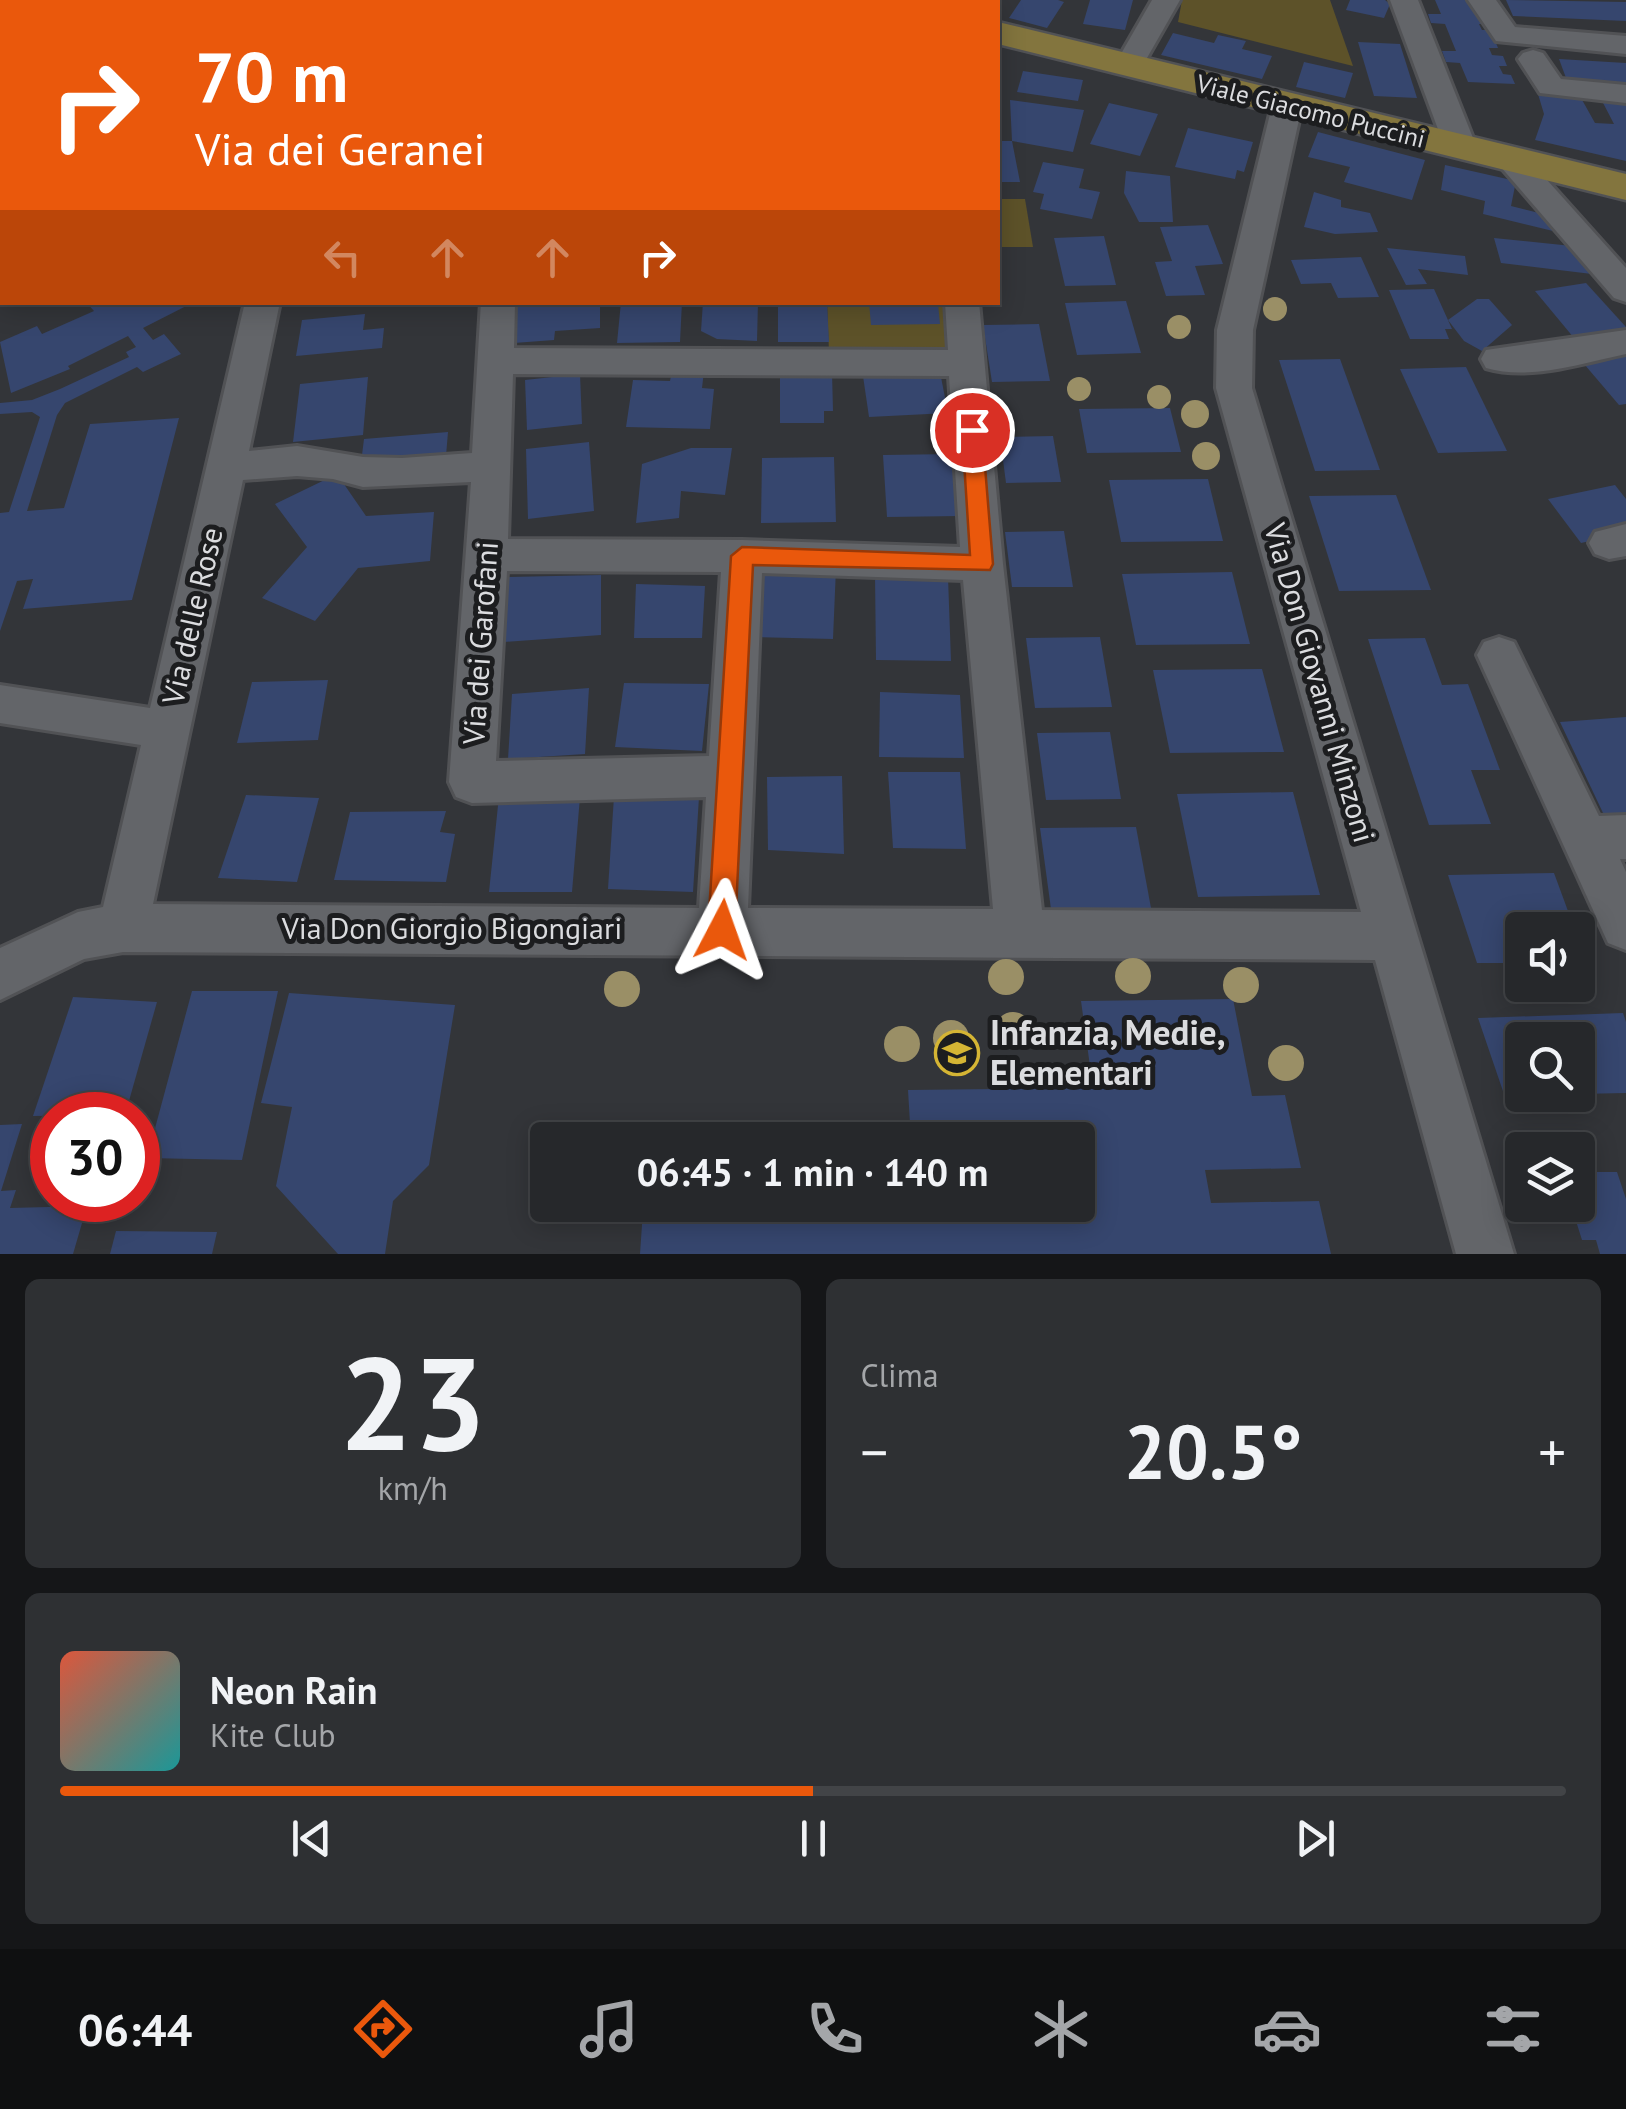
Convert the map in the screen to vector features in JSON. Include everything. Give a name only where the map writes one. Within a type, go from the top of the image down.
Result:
[{"type":"main road","name":"Viale Giacomo Puccini","points":[[1000,34],[1626,187]]},
{"type":"street","points":[[1129,66],[1166,0]]},
{"type":"street","points":[[1404,0],[1462,148]]},
{"type":"street","points":[[1482,0],[1506,35],[1626,45]]},
{"type":"street","points":[[1532,59],[1551,87],[1626,94]]},
{"type":"street","name":"Via Don Giovanni Minzoni","points":[[1287,106],[1235,330],[1234,388],[1485,1254]]},
{"type":"street","points":[[1511,160],[1626,290]]},
{"type":"street","name":"Via delle Rose","points":[[124,928],[262,305]]},
{"type":"street","name":"Via dei Garofani","points":[[498,305],[488,555],[472,782],[733,776]]},
{"type":"street","points":[[962,305],[982,564],[1020,932]]},
{"type":"street","points":[[1500,359],[1532,359],[1626,342]]},
{"type":"street","points":[[495,360],[968,363]]},
{"type":"street","points":[[227,467],[297,461],[334,464],[364,472],[402,473],[491,466]]},
{"type":"street","points":[[488,555],[742,556],[982,564]]},
{"type":"street","points":[[722,930],[742,556]]},
{"type":"street","points":[[1499,655],[1606,838],[1626,926]]},
{"type":"street","points":[[0,704],[168,730]]},
{"type":"street","name":"Via Don Giorgio Bigongiari","points":[[0,975],[78,936],[124,928],[1394,936]]},
{"type":"shaded area","points":[[1182,0],[1330,0],[1353,66],[1178,22]]},
{"type":"shaded area","points":[[1000,199],[1025,199],[1033,247],[1000,247]]},
{"type":"shaded area","points":[[827,305],[947,305],[951,347],[829,352]]},
{"type":"building","points":[[1021,0],[1064,2],[1047,28],[1009,18]]},
{"type":"building","points":[[1090,0],[1133,0],[1125,30],[1083,24]]},
{"type":"building","points":[[1350,0],[1385,0],[1390,4],[1384,18],[1346,10]]},
{"type":"building","points":[[1435,0],[1470,0],[1476,14],[1484,14],[1488,24],[1479,24],[1482,30],[1491,30],[1498,48],[1489,48],[1492,55],[1503,56],[1507,66],[1499,66],[1515,84],[1468,82],[1460,63],[1446,62],[1442,51],[1456,51],[1445,24],[1431,23],[1428,14],[1441,14]]},
{"type":"building","points":[[1506,0],[1626,2],[1626,21],[1513,16]]},
{"type":"building","points":[[1173,33],[1214,43],[1218,35],[1246,41],[1242,49],[1272,56],[1262,79],[1161,55]]},
{"type":"building","points":[[1358,42],[1400,44],[1417,98],[1374,96]]},
{"type":"building","points":[[1559,59],[1626,63],[1626,89],[1569,86]]},
{"type":"building","points":[[1304,62],[1353,73],[1345,98],[1296,87]]},
{"type":"building","points":[[1023,71],[1083,80],[1078,101],[1017,92]]},
{"type":"building","points":[[1538,94],[1581,98],[1595,123],[1614,124],[1601,99],[1626,100],[1626,161],[1535,140],[1544,114]]},
{"type":"building","points":[[1010,100],[1084,110],[1073,152],[1012,141]]},
{"type":"building","points":[[1109,103],[1158,114],[1140,156],[1090,144]]},
{"type":"building","points":[[1188,128],[1253,142],[1244,172],[1237,170],[1235,179],[1175,167]]},
{"type":"building","points":[[1318,132],[1425,160],[1412,200],[1344,182],[1350,167],[1308,157]]},
{"type":"building","points":[[1000,141],[1012,141],[1020,182],[1000,182]]},
{"type":"building","points":[[1043,162],[1084,169],[1079,188],[1100,192],[1092,219],[1040,209],[1044,194],[1033,192]]},
{"type":"building","points":[[1445,165],[1516,181],[1511,206],[1539,213],[1553,231],[1483,214],[1485,201],[1441,190]]},
{"type":"building","points":[[1126,171],[1170,176],[1173,222],[1139,222],[1124,193]]},
{"type":"building","points":[[1314,192],[1341,200],[1341,207],[1370,213],[1378,232],[1335,234],[1304,227]]},
{"type":"building","points":[[1208,225],[1223,264],[1195,266],[1205,295],[1166,296],[1155,262],[1172,261],[1160,227]]},
{"type":"building","points":[[1104,236],[1116,285],[1065,286],[1054,238]]},
{"type":"building","points":[[1494,238],[1572,246],[1600,275],[1501,263]]},
{"type":"building","points":[[1387,248],[1465,256],[1468,275],[1418,269],[1427,284],[1406,285]]},
{"type":"building","points":[[1361,257],[1379,297],[1338,298],[1331,283],[1301,284],[1291,260]]},
{"type":"building","points":[[1586,283],[1626,327],[1626,335],[1579,344],[1535,291]]},
{"type":"building","points":[[1434,289],[1452,329],[1445,329],[1449,339],[1410,339],[1389,290]]},
{"type":"building","points":[[1477,299],[1489,299],[1512,325],[1482,351],[1464,341],[1448,320]]},
{"type":"building","points":[[1126,301],[1141,353],[1077,355],[1065,303]]},
{"type":"building","points":[[89,305],[188,305],[143,328],[153,340],[164,334],[181,354],[143,372],[137,367],[65,403],[57,415],[27,511],[64,508],[90,424],[179,418],[132,600],[23,609],[33,579],[17,581],[0,631],[0,513],[9,512],[40,417],[32,412],[0,414],[0,403],[32,400],[60,389],[129,357],[126,352],[136,347],[128,336],[68,366],[70,369],[11,393],[0,342],[37,326],[42,334],[94,311]]},
{"type":"building","points":[[516,305],[600,305],[600,328],[555,331],[554,340],[514,343]]},
{"type":"building","points":[[621,305],[682,305],[680,342],[617,343]]},
{"type":"building","points":[[703,305],[758,305],[757,341],[717,339],[701,331]]},
{"type":"building","points":[[778,305],[827,305],[829,342],[778,342]]},
{"type":"building","points":[[869,305],[938,305],[940,324],[871,325]]},
{"type":"building","points":[[365,314],[363,330],[384,328],[382,348],[296,356],[302,320]]},
{"type":"building","points":[[1039,324],[1050,381],[992,382],[983,325]]},
{"type":"building","points":[[1626,349],[1626,404],[1619,405],[1579,358]]},
{"type":"building","points":[[1340,359],[1380,470],[1315,471],[1279,360]]},
{"type":"building","points":[[1466,367],[1507,451],[1438,453],[1400,369]]},
{"type":"building","points":[[672,371],[704,371],[702,388],[714,389],[710,429],[626,427],[633,380],[670,381]]},
{"type":"building","points":[[832,372],[833,411],[824,411],[824,423],[780,423],[780,373]]},
{"type":"building","points":[[940,372],[948,413],[869,417],[863,376]]},
{"type":"building","points":[[580,374],[582,424],[527,430],[525,380]]},
{"type":"building","points":[[368,377],[363,435],[293,442],[300,384]]},
{"type":"building","points":[[1170,408],[1181,452],[1087,453],[1079,409]]},
{"type":"building","points":[[448,432],[446,456],[361,463],[364,439]]},
{"type":"building","points":[[1053,436],[1061,482],[1006,483],[1000,437]]},
{"type":"building","points":[[589,442],[594,511],[528,519],[526,449]]},
{"type":"building","points":[[691,448],[732,448],[725,495],[681,491],[679,518],[636,523],[642,464]]},
{"type":"building","points":[[954,454],[961,516],[887,517],[883,455]]},
{"type":"building","points":[[834,457],[836,522],[761,523],[762,458]]},
{"type":"building","points":[[337,474],[366,516],[434,512],[430,561],[358,568],[315,621],[262,598],[307,547],[275,504]]},
{"type":"building","points":[[1208,479],[1223,541],[1121,542],[1109,480]]},
{"type":"building","points":[[1615,485],[1626,499],[1626,533],[1581,543],[1548,499]]},
{"type":"building","points":[[1396,495],[1431,590],[1339,591],[1309,496]]},
{"type":"building","points":[[1064,531],[1073,587],[1012,587],[1005,532]]},
{"type":"building","points":[[756,565],[836,568],[833,639],[755,637]]},
{"type":"building","points":[[1232,572],[1250,644],[1136,645],[1122,574]]},
{"type":"building","points":[[601,575],[601,635],[504,642],[509,577]]},
{"type":"building","points":[[875,575],[948,577],[951,661],[876,660]]},
{"type":"building","points":[[636,584],[705,586],[702,638],[634,638]]},
{"type":"building","points":[[1100,637],[1112,707],[1035,708],[1026,638]]},
{"type":"building","points":[[1425,638],[1442,685],[1468,684],[1500,770],[1471,770],[1491,824],[1429,825],[1368,639]]},
{"type":"building","points":[[1262,669],[1284,752],[1170,753],[1153,670]]},
{"type":"building","points":[[328,680],[318,740],[237,743],[252,682]]},
{"type":"building","points":[[624,683],[709,684],[702,751],[615,747]]},
{"type":"building","points":[[589,688],[585,754],[508,759],[512,694]]},
{"type":"building","points":[[880,692],[960,695],[964,758],[879,757]]},
{"type":"building","points":[[1626,717],[1626,813],[1604,815],[1560,722]]},
{"type":"building","points":[[1110,732],[1121,799],[1046,800],[1037,733]]},
{"type":"building","points":[[888,772],[960,772],[966,849],[893,848]]},
{"type":"building","points":[[842,776],[844,854],[768,850],[767,777]]},
{"type":"building","points":[[1293,792],[1320,895],[1198,897],[1177,794]]},
{"type":"building","points":[[246,795],[319,798],[297,882],[218,878]]},
{"type":"building","points":[[499,796],[580,797],[572,892],[489,892]]},
{"type":"building","points":[[614,796],[699,797],[693,892],[608,889]]},
{"type":"building","points":[[446,811],[440,832],[455,834],[446,882],[334,880],[350,812]]},
{"type":"building","points":[[1136,827],[1151,908],[1051,909],[1040,828]]},
{"type":"building","points":[[1554,873],[1568,912],[1505,912],[1505,963],[1477,963],[1448,875]]},
{"type":"building","points":[[192,991],[278,991],[242,1160],[160,1158],[160,1110]]},
{"type":"building","points":[[289,993],[455,1005],[429,1165],[393,1201],[385,1254],[338,1254],[276,1186],[292,1107],[261,1103]]},
{"type":"building","points":[[73,997],[157,1002],[132,1092],[41,1092]]},
{"type":"building","points":[[1233,999],[1252,1096],[1285,1095],[1301,1168],[1205,1170],[1211,1203],[1319,1201],[1331,1254],[640,1254],[642,1222],[1095,1222],[1095,1122],[910,1122],[908,1090],[1093,1088],[1081,1001]]},
{"type":"building","points":[[1623,1013],[1626,1093],[1595,1094],[1595,1022],[1505,1022],[1505,1097],[1478,1018]]},
{"type":"building","points":[[22,1124],[1,1191],[16,1190],[10,1208],[30,1207],[30,1222],[82,1222],[73,1254],[0,1254],[0,1125]]},
{"type":"building","points":[[1595,1172],[1617,1172],[1626,1199],[1626,1254],[1600,1254],[1596,1240],[1582,1240],[1576,1222],[1595,1222]]},
{"type":"building","points":[[116,1231],[217,1232],[212,1254],[110,1254]]},
{"type":"place","name":"Infanzia, Medie, Elementari","points":[[957,1053]]},
{"type":"route","points":[[722,930],[742,556],[982,564],[972,430]]}]
